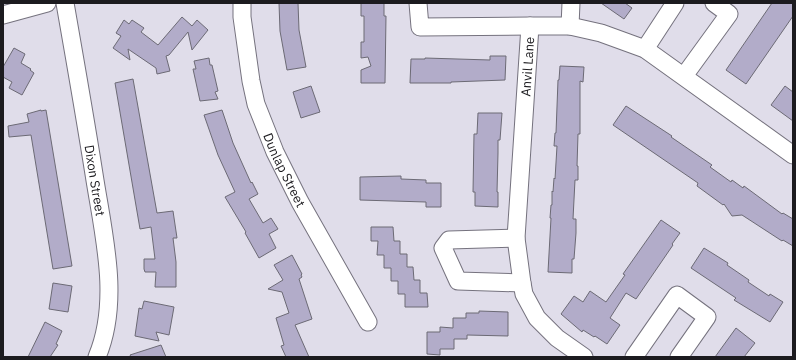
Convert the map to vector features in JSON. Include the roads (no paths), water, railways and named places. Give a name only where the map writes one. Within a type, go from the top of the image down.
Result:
[{"type":"street","points":[[3,15],[47,3]]},
{"type":"street","name":"Dixon Street","points":[[65,3],[108,261],[108,315],[106,332],[97,357]]},
{"type":"street","name":"Dunlap Street","points":[[242,3],[242,17],[251,82],[256,104],[281,165],[300,202],[368,322]]},
{"type":"street","points":[[418,3],[420,28],[530,26]]},
{"type":"street","points":[[570,26],[571,3]]},
{"type":"street","points":[[645,49],[675,3]]},
{"type":"street","points":[[684,76],[729,14],[714,3]]},
{"type":"street","name":"Anvil Lane","points":[[584,357],[557,338],[537,318],[524,294],[522,283],[516,238],[530,26],[570,26],[601,33],[645,49],[793,155]]},
{"type":"street","points":[[516,238],[449,240],[442,248],[458,281],[522,283]]},
{"type":"street","points":[[634,357],[677,295],[707,316],[679,357]]}]
